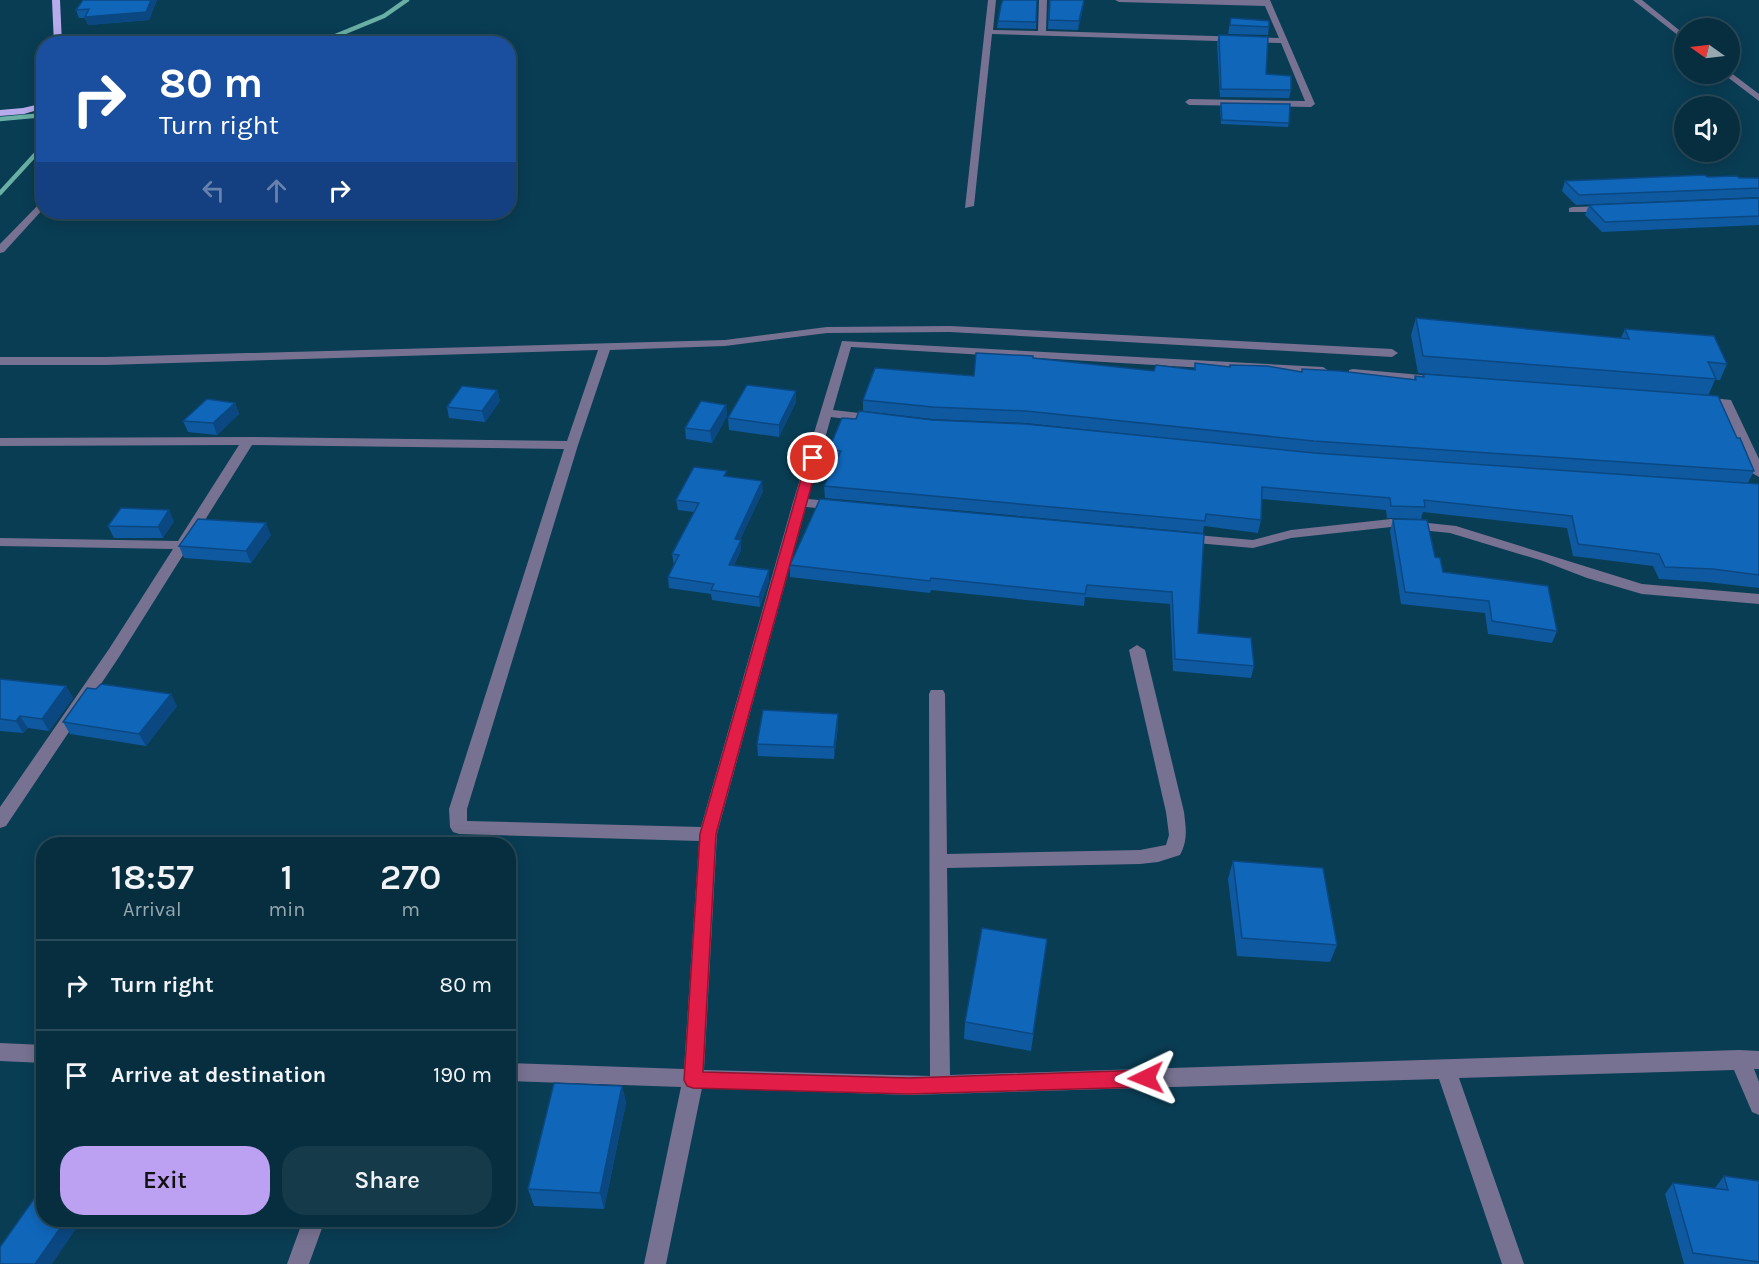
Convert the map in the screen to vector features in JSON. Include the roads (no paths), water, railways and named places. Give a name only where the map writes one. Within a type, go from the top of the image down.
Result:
[{"type":"main road","points":[[56,0],[58,36]]},
{"type":"main road","points":[[0,113],[36,107]]},
{"type":"street","points":[[969,206],[992,0]]},
{"type":"street","points":[[1042,33],[1043,0]]},
{"type":"street","points":[[1119,0],[1268,2],[1311,104],[1190,102]]},
{"type":"street","points":[[1637,0],[1674,30]]},
{"type":"street","points":[[988,32],[1284,41]]},
{"type":"street","points":[[1740,83],[1759,98]]},
{"type":"street","points":[[1573,210],[1620,208]]},
{"type":"street","points":[[0,250],[36,211]]},
{"type":"street","points":[[0,361],[117,361],[725,343],[827,330],[950,329],[1392,353]]},
{"type":"street","points":[[655,1264],[693,1080],[708,834],[846,343],[1253,366],[1443,381]]},
{"type":"street","points":[[606,345],[572,445],[458,809],[459,827],[708,834]]},
{"type":"street","points":[[1692,400],[1727,403],[1759,473]]},
{"type":"street","points":[[826,413],[885,420]]},
{"type":"street","points":[[0,442],[248,441],[572,445]]},
{"type":"street","points":[[0,821],[114,653],[248,441]]},
{"type":"street","points":[[800,502],[848,506]]},
{"type":"street","points":[[1169,536],[1253,544],[1291,534],[1381,524],[1451,529],[1642,589],[1759,599]]},
{"type":"street","points":[[0,542],[182,545]]},
{"type":"street","points":[[938,861],[1140,857],[1174,850],[1178,835],[1175,812],[1137,650]]},
{"type":"street","points":[[937,694],[940,1085]]},
{"type":"street","points":[[0,1052],[36,1054]]},
{"type":"street","points":[[516,1072],[693,1080],[940,1085],[1749,1060],[1759,1105]]},
{"type":"street","points":[[1445,1068],[1513,1264]]},
{"type":"street","points":[[298,1264],[311,1227]]},
{"type":"waterway","points":[[335,36],[384,16],[407,0]]},
{"type":"waterway","points":[[0,119],[36,116]]},
{"type":"waterway","points":[[0,193],[36,154]]}]
